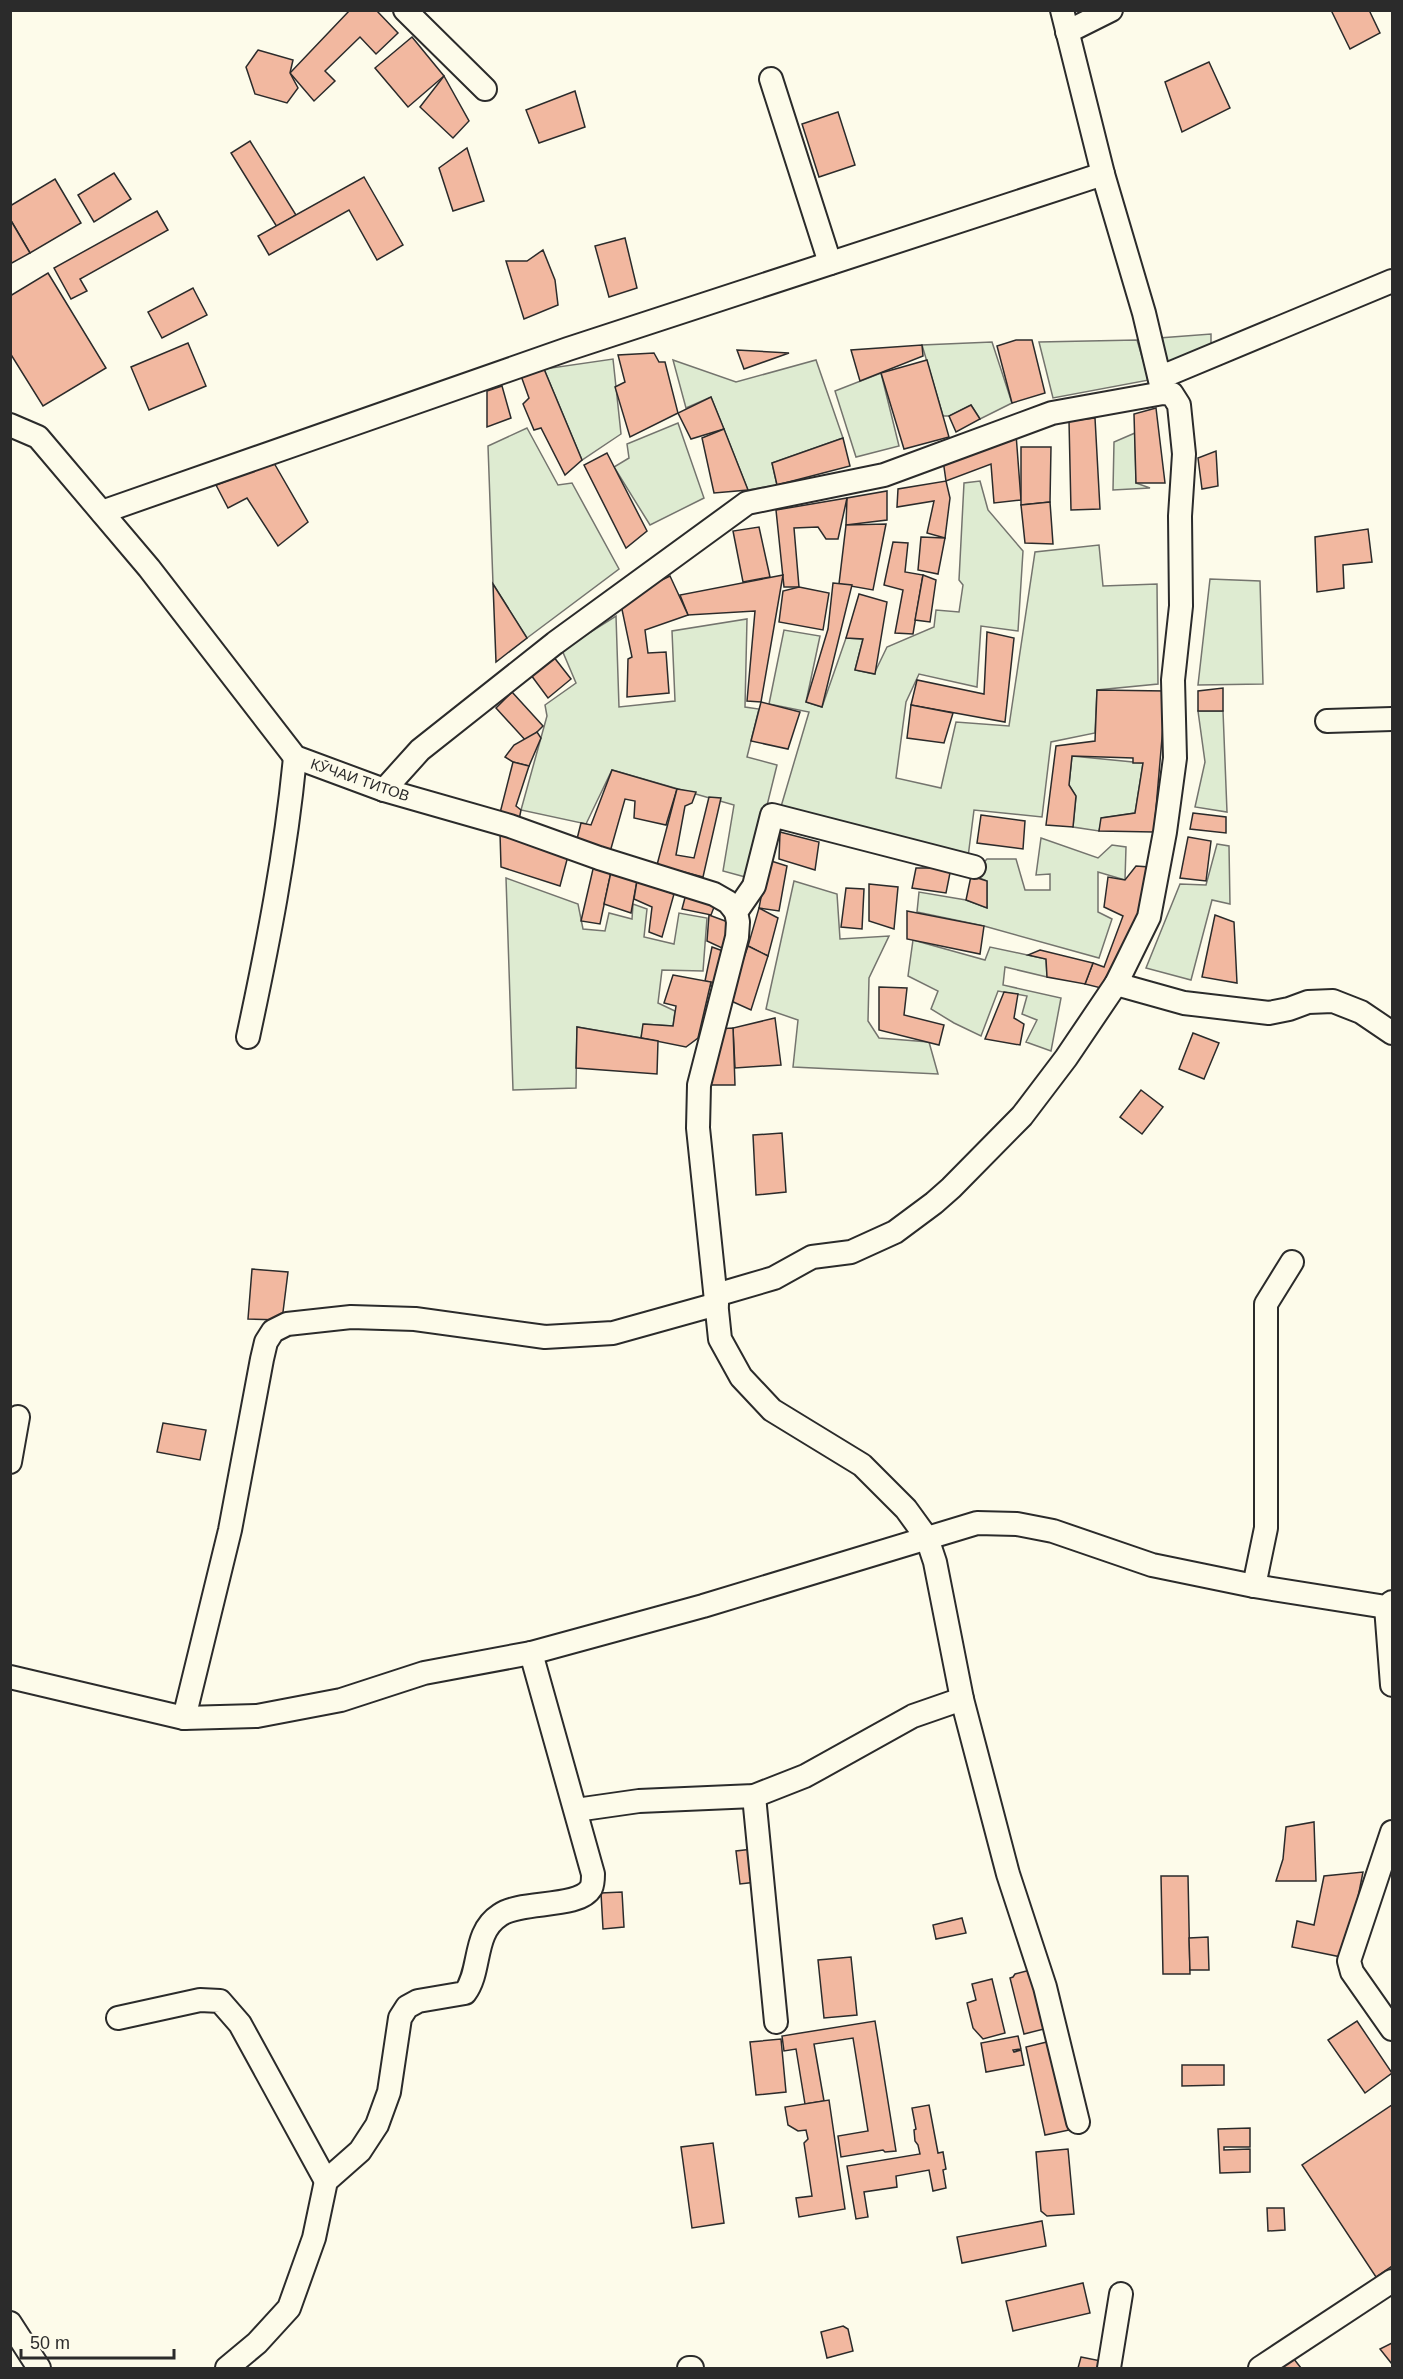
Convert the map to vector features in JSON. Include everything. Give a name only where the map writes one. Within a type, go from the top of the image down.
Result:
[{"type":"street","points":[[405,10],[485,89]]},
{"type":"street","points":[[184,1718],[230,1530],[262,1359],[273,1331],[287,1324],[351,1317],[415,1320],[545,1337],[613,1333],[716,1300],[774,1278],[812,1257],[851,1252],[896,1232],[951,1188],[1022,1116],[1066,1058],[1116,984],[1149,917],[1165,832],[1174,758],[1173,680],[1181,606],[1180,516],[1184,454],[1179,405],[1172,394],[1161,384],[1144,313],[1103,174],[1065,21],[1111,10]]},
{"type":"street","points":[[771,79],[830,263]]},
{"type":"street","points":[[102,512],[568,349],[1103,174]]},
{"type":"street","points":[[384,790],[420,750],[555,644],[747,503],[884,475],[1053,413],[1161,384],[1171,373],[1392,281]]},
{"type":"street","name":"КӮЧАИ ТИТОВ","points":[[10,424],[38,437],[149,567],[295,757],[384,790],[510,826],[599,858],[714,894],[728,902],[736,912]]},
{"type":"street","points":[[1327,721],[1392,720]]},
{"type":"street","points":[[248,1038],[277,899],[295,757]]},
{"type":"street","points":[[974,867],[772,815],[754,886],[736,912],[737,937],[699,1085],[698,1128],[720,1338],[741,1377],[772,1410],[862,1465],[906,1509],[927,1538],[935,1562],[962,1699],[1008,1874],[1046,1987],[1078,2122]]},
{"type":"street","points":[[1116,984],[1184,1003],[1269,1012],[1289,1010],[1308,1002],[1333,1001],[1361,1012],[1392,1033]]},
{"type":"street","points":[[1254,1586],[1266,1528],[1266,1305],[1292,1262]]},
{"type":"street","points":[[10,1462],[18,1417]]},
{"type":"street","points":[[10,1677],[184,1718],[257,1716],[341,1700],[424,1673],[531,1653],[715,1602],[978,1523],[1017,1524],[1053,1531],[1152,1565],[1254,1586],[1389,1604],[1392,1685]]},
{"type":"street","points":[[227,2368],[256,2343],[289,2308],[314,2238],[326,2181],[360,2151],[377,2125],[389,2092],[400,2018],[406,2007],[418,2001],[465,1993],[471,1985],[479,1943],[500,1914],[517,1908],[580,1898],[591,1888],[593,1874],[531,1653]]},
{"type":"street","points":[[576,1810],[639,1801],[754,1796],[805,1776],[913,1716],[962,1699]]},
{"type":"street","points":[[754,1796],[776,2022]]},
{"type":"street","points":[[1392,1832],[1349,1961],[1353,1972],[1392,2029]]},
{"type":"street","points":[[118,2018],[200,2000],[220,2001],[240,2024],[326,2181]]},
{"type":"street","points":[[1260,2368],[1392,2281]]},
{"type":"street","points":[[1109,2368],[1120,2294]]},
{"type":"street","points":[[10,2323],[39,2368]]},
{"type":"green space","points":[[1211,334],[1211,350],[1158,386],[1146,339]]},
{"type":"green space","points":[[1137,340],[1149,380],[1053,398],[1039,342]]},
{"type":"green space","points":[[992,342],[1012,403],[980,419],[971,405],[949,416],[943,416],[922,345]]},
{"type":"green space","points":[[613,359],[621,434],[582,460],[544,369]]},
{"type":"green space","points":[[673,360],[736,382],[816,360],[843,438],[772,463],[777,485],[748,490],[711,397],[686,408]]},
{"type":"green space","points":[[881,373],[899,446],[856,457],[835,391]]},
{"type":"green space","points":[[678,423],[704,498],[650,525],[614,467],[629,458],[627,444]]},
{"type":"green space","points":[[527,428],[558,485],[572,483],[619,569],[527,638],[493,584],[488,446]]},
{"type":"green space","points":[[1135,433],[1136,483],[1150,488],[1113,490],[1114,442]]},
{"type":"green space","points":[[980,481],[988,510],[1023,551],[1018,631],[981,626],[977,687],[919,674],[906,702],[896,778],[941,788],[956,722],[1009,726],[1035,552],[1099,545],[1103,586],[1157,584],[1158,684],[1097,690],[1095,733],[1051,742],[1042,817],[974,810],[968,857],[780,810],[809,712],[769,704],[784,630],[820,636],[806,702],[822,707],[846,638],[863,639],[855,670],[874,674],[887,647],[934,627],[936,610],[959,612],[963,585],[959,580],[964,483]]},
{"type":"green space","points":[[1210,579],[1260,581],[1263,684],[1198,685]]},
{"type":"green space","points":[[616,616],[619,707],[675,701],[672,631],[747,619],[745,707],[759,709],[747,757],[777,765],[749,878],[723,871],[734,805],[612,770],[586,824],[521,810],[547,716],[545,705],[576,683],[562,650]]},
{"type":"green space","points":[[1198,711],[1223,711],[1227,812],[1195,807],[1205,762]]},
{"type":"green space","points":[[1072,756],[1143,763],[1135,813],[1102,818],[1099,831],[1073,827],[1076,797],[1069,785]]},
{"type":"green space","points":[[1041,838],[1098,858],[1112,845],[1126,847],[1125,880],[1098,872],[1098,912],[1112,919],[1099,958],[984,926],[917,912],[919,892],[966,900],[987,908],[987,881],[972,875],[987,859],[1016,859],[1025,890],[1050,890],[1050,874],[1036,875]]},
{"type":"green space","points":[[1217,844],[1229,846],[1230,904],[1212,900],[1191,980],[1146,968],[1180,884],[1206,885]]},
{"type":"green space","points":[[506,878],[578,904],[583,929],[605,931],[609,913],[632,919],[633,904],[647,909],[644,937],[674,944],[679,913],[707,918],[703,971],[662,970],[658,1003],[675,1011],[673,1026],[644,1024],[641,1038],[577,1027],[576,1088],[513,1090]]},
{"type":"green space","points":[[794,881],[837,894],[840,939],[889,936],[869,978],[868,1021],[879,1038],[929,1042],[938,1074],[793,1067],[798,1020],[766,1009]]},
{"type":"green space","points":[[913,940],[985,960],[990,947],[1046,959],[1047,977],[1005,967],[1003,985],[1061,998],[1051,1051],[1026,1042],[1037,1020],[1022,1014],[1027,996],[998,991],[981,1036],[931,1009],[938,991],[908,976]]},
{"type":"building","points":[[350,10],[376,10],[398,33],[376,54],[360,37],[325,71],[335,81],[314,101],[290,73]]},
{"type":"building","points":[[1331,10],[1369,10],[1380,33],[1350,49]]},
{"type":"building","points":[[412,37],[444,76],[408,107],[375,68]]},
{"type":"building","points":[[258,50],[293,60],[290,73],[298,88],[287,103],[255,94],[246,67]]},
{"type":"building","points":[[1209,62],[1230,108],[1182,132],[1165,82]]},
{"type":"building","points":[[444,76],[469,121],[453,138],[420,107]]},
{"type":"building","points":[[575,91],[585,127],[539,143],[526,110]]},
{"type":"building","points":[[838,112],[855,165],[819,177],[802,124]]},
{"type":"building","points":[[250,141],[296,215],[277,227],[231,153]]},
{"type":"building","points":[[467,148],[484,201],[453,211],[439,168]]},
{"type":"building","points":[[114,173],[131,199],[94,222],[78,195]]},
{"type":"building","points":[[364,177],[403,245],[377,260],[349,210],[269,255],[258,236]]},
{"type":"building","points":[[55,179],[81,223],[30,253],[10,219],[10,206]]},
{"type":"building","points":[[157,211],[168,230],[80,279],[87,291],[71,299],[54,268]]},
{"type":"building","points":[[10,219],[30,253],[10,264]]},
{"type":"building","points":[[625,238],[637,288],[609,297],[595,246]]},
{"type":"building","points":[[543,250],[555,280],[558,305],[524,319],[506,261],[527,261]]},
{"type":"building","points":[[48,273],[106,368],[43,406],[10,353],[10,296]]},
{"type":"building","points":[[193,288],[207,315],[162,338],[148,312]]},
{"type":"building","points":[[1016,340],[1032,340],[1045,393],[1012,403],[997,346]]},
{"type":"building","points":[[188,343],[206,386],[149,410],[131,367]]},
{"type":"building","points":[[922,345],[923,356],[860,381],[851,350]]},
{"type":"building","points":[[737,350],[789,353],[744,369]]},
{"type":"building","points":[[654,353],[659,362],[665,362],[678,413],[630,437],[615,387],[625,382],[618,355]]},
{"type":"building","points":[[927,360],[949,437],[904,449],[881,373]]},
{"type":"building","points":[[544,369],[582,460],[565,475],[541,428],[534,430],[523,404],[529,398],[520,373]]},
{"type":"building","points":[[502,386],[511,418],[487,427],[487,391]]},
{"type":"building","points":[[711,397],[724,429],[691,439],[678,413]]},
{"type":"building","points":[[971,405],[980,419],[956,432],[949,416]]},
{"type":"building","points":[[1156,408],[1165,483],[1136,483],[1134,414]]},
{"type":"building","points":[[1095,418],[1100,509],[1071,510],[1069,421]]},
{"type":"building","points":[[724,429],[748,490],[714,493],[702,438]]},
{"type":"building","points":[[1016,434],[1021,500],[994,503],[991,464],[946,481],[943,460]]},
{"type":"building","points":[[843,438],[850,466],[777,485],[772,463]]},
{"type":"building","points":[[1021,447],[1051,447],[1050,502],[1021,505]]},
{"type":"building","points":[[1216,451],[1218,486],[1202,489],[1198,458]]},
{"type":"building","points":[[607,453],[647,531],[626,548],[584,465]]},
{"type":"building","points":[[274,463],[308,522],[278,546],[247,498],[228,508],[216,485]]},
{"type":"building","points":[[946,481],[950,498],[945,538],[927,533],[934,501],[897,507],[898,489]]},
{"type":"building","points":[[887,491],[887,520],[846,525],[847,498]]},
{"type":"building","points":[[847,498],[838,539],[826,539],[818,527],[794,528],[799,587],[784,587],[776,510]]},
{"type":"building","points":[[1050,502],[1053,544],[1025,543],[1021,505]]},
{"type":"building","points":[[886,524],[873,590],[839,584],[846,525]]},
{"type":"building","points":[[759,527],[770,577],[743,582],[733,531]]},
{"type":"building","points":[[1368,529],[1372,562],[1343,565],[1344,588],[1317,592],[1315,537]]},
{"type":"building","points":[[921,537],[945,538],[938,574],[918,570]]},
{"type":"building","points":[[893,542],[908,543],[905,572],[923,575],[913,634],[895,633],[903,590],[884,585]]},
{"type":"building","points":[[783,575],[761,702],[747,701],[755,611],[688,615],[680,595]]},
{"type":"building","points":[[923,575],[936,580],[930,622],[915,620]]},
{"type":"building","points":[[670,576],[688,615],[645,630],[648,653],[666,652],[669,693],[627,697],[628,659],[632,657],[620,600]]},
{"type":"building","points":[[833,583],[852,585],[822,707],[806,702],[828,629]]},
{"type":"building","points":[[493,584],[527,638],[496,662]]},
{"type":"building","points":[[799,587],[829,593],[823,630],[779,622],[783,591]]},
{"type":"building","points":[[859,594],[887,602],[875,674],[855,670],[863,639],[846,638]]},
{"type":"building","points":[[987,632],[1014,638],[1005,722],[911,705],[917,680],[984,694]]},
{"type":"building","points":[[553,656],[571,679],[548,698],[531,675]]},
{"type":"building","points":[[1223,688],[1223,711],[1198,711],[1198,691]]},
{"type":"building","points":[[1097,690],[1166,691],[1154,832],[1099,831],[1101,818],[1135,813],[1143,763],[1133,763],[1133,758],[1072,756],[1069,785],[1076,796],[1073,827],[1046,825],[1056,746],[1095,741]]},
{"type":"building","points":[[512,692],[543,726],[527,742],[496,708]]},
{"type":"building","points":[[761,702],[800,712],[788,749],[751,741]]},
{"type":"building","points":[[911,705],[953,713],[944,743],[907,738]]},
{"type":"building","points":[[537,732],[541,738],[529,766],[513,762],[505,757],[514,745]]},
{"type":"building","points":[[513,762],[529,766],[516,806],[521,810],[519,820],[500,813]]},
{"type":"building","points":[[612,770],[677,789],[666,825],[634,818],[635,801],[625,799],[610,852],[576,843],[581,823],[591,825]]},
{"type":"building","points":[[677,789],[696,792],[692,803],[685,806],[676,855],[694,858],[709,797],[721,798],[703,877],[657,865]]},
{"type":"building","points":[[1193,813],[1226,817],[1226,833],[1190,829]]},
{"type":"building","points":[[981,815],[1025,821],[1023,849],[977,843]]},
{"type":"building","points":[[780,832],[819,842],[815,870],[779,859]]},
{"type":"building","points":[[500,833],[568,856],[560,886],[501,867]]},
{"type":"building","points":[[1188,837],[1211,841],[1206,881],[1180,878]]},
{"type":"building","points":[[768,860],[787,866],[779,911],[759,908]]},
{"type":"building","points":[[1136,866],[1149,867],[1138,922],[1105,989],[1085,984],[1093,963],[1104,967],[1123,916],[1104,907],[1108,877],[1125,880]]},
{"type":"building","points":[[916,868],[951,868],[946,893],[912,888]]},
{"type":"building","points":[[593,869],[611,872],[600,924],[581,921]]},
{"type":"building","points":[[611,872],[637,881],[631,913],[604,904]]},
{"type":"building","points":[[971,876],[987,881],[987,908],[966,900]]},
{"type":"building","points":[[637,881],[674,894],[662,937],[649,932],[652,907],[634,899]]},
{"type":"building","points":[[869,884],[898,887],[894,929],[869,921]]},
{"type":"building","points":[[846,888],[864,889],[862,929],[841,927]]},
{"type":"building","points":[[686,894],[716,902],[711,915],[682,909]]},
{"type":"building","points":[[759,908],[778,918],[768,956],[748,946]]},
{"type":"building","points":[[907,911],[984,926],[980,954],[907,939]]},
{"type":"building","points":[[709,915],[728,922],[724,949],[707,941]]},
{"type":"building","points":[[1215,915],[1234,922],[1237,983],[1202,977]]},
{"type":"building","points":[[748,946],[768,956],[751,1010],[729,1000]]},
{"type":"building","points":[[712,947],[723,951],[715,986],[710,986],[711,982],[705,981]]},
{"type":"building","points":[[1040,950],[1093,963],[1085,984],[1047,977],[1046,959],[1028,955]]},
{"type":"building","points":[[673,975],[711,982],[698,1038],[686,1047],[641,1038],[643,1024],[673,1026],[676,1006],[664,1003]]},
{"type":"building","points":[[879,987],[907,988],[904,1015],[944,1025],[939,1045],[879,1030]]},
{"type":"building","points":[[1004,992],[1018,994],[1014,1018],[1024,1024],[1020,1045],[985,1039]]},
{"type":"building","points":[[775,1018],[781,1065],[735,1068],[733,1028]]},
{"type":"building","points":[[577,1027],[658,1041],[657,1074],[576,1068]]},
{"type":"building","points":[[733,1028],[735,1085],[704,1085],[716,1029]]},
{"type":"building","points":[[1193,1033],[1219,1043],[1204,1079],[1179,1069]]},
{"type":"building","points":[[1141,1090],[1163,1107],[1142,1134],[1120,1117]]},
{"type":"building","points":[[782,1133],[786,1192],[756,1195],[753,1135]]},
{"type":"building","points":[[252,1269],[288,1272],[282,1320],[248,1319]]},
{"type":"building","points":[[163,1423],[206,1430],[200,1460],[157,1452]]},
{"type":"building","points":[[1314,1822],[1316,1881],[1276,1881],[1283,1859],[1286,1827]]},
{"type":"building","points":[[761,1848],[765,1881],[740,1884],[736,1851]]},
{"type":"building","points":[[1363,1872],[1346,1958],[1292,1947],[1297,1921],[1314,1925],[1324,1876]]},
{"type":"building","points":[[1161,1876],[1188,1876],[1190,1974],[1163,1974]]},
{"type":"building","points":[[622,1892],[624,1927],[603,1929],[601,1893]]},
{"type":"building","points":[[962,1918],[966,1933],[936,1939],[933,1925]]},
{"type":"building","points":[[1208,1937],[1209,1970],[1190,1970],[1189,1938]]},
{"type":"building","points":[[851,1957],[857,2015],[824,2018],[818,1960]]},
{"type":"building","points":[[1038,1968],[1052,2027],[1024,2034],[1010,1978],[1015,1974]]},
{"type":"building","points":[[992,1979],[1005,2033],[983,2039],[973,2028],[967,2003],[976,2000],[972,1984]]},
{"type":"building","points":[[875,2021],[896,2151],[885,2152],[883,2150],[841,2157],[838,2136],[868,2131],[853,2038],[814,2044],[824,2101],[805,2104],[796,2049],[784,2051],[782,2036]]},
{"type":"building","points":[[1357,2021],[1392,2073],[1365,2093],[1328,2040]]},
{"type":"building","points":[[1018,2036],[1021,2049],[1013,2050],[1014,2052],[1021,2050],[1024,2065],[986,2072],[981,2043]]},
{"type":"building","points":[[781,2039],[786,2092],[756,2095],[750,2042]]},
{"type":"building","points":[[1055,2040],[1074,2129],[1045,2135],[1026,2047]]},
{"type":"building","points":[[1182,2065],[1224,2065],[1224,2085],[1182,2086]]},
{"type":"building","points":[[829,2100],[845,2209],[799,2217],[796,2198],[812,2196],[804,2143],[808,2139],[806,2130],[798,2131],[788,2125],[785,2107]]},
{"type":"building","points":[[929,2105],[938,2153],[943,2152],[946,2188],[933,2191],[929,2170],[896,2176],[897,2187],[864,2192],[868,2217],[856,2219],[847,2166],[920,2154],[915,2141],[914,2130],[916,2129],[912,2108]]},
{"type":"building","points":[[1392,2105],[1392,2266],[1376,2277],[1302,2165]]},
{"type":"building","points":[[1250,2128],[1250,2147],[1224,2147],[1224,2150],[1250,2149],[1250,2172],[1220,2173],[1218,2129]]},
{"type":"building","points":[[713,2143],[724,2223],[692,2228],[681,2147]]},
{"type":"building","points":[[1068,2149],[1074,2214],[1047,2216],[1041,2211],[1036,2152]]},
{"type":"building","points":[[1267,2208],[1284,2208],[1285,2230],[1268,2231]]},
{"type":"building","points":[[1042,2221],[1046,2246],[962,2263],[957,2237]]},
{"type":"building","points":[[1083,2283],[1090,2313],[1013,2331],[1006,2301]]},
{"type":"building","points":[[843,2326],[848,2329],[853,2351],[827,2358],[821,2332]]},
{"type":"building","points":[[1392,2343],[1392,2364],[1380,2349]]},
{"type":"building","points":[[1290,2354],[1301,2368],[1270,2368]]},
{"type":"building","points":[[1081,2357],[1111,2363],[1110,2368],[1078,2368]]}]
